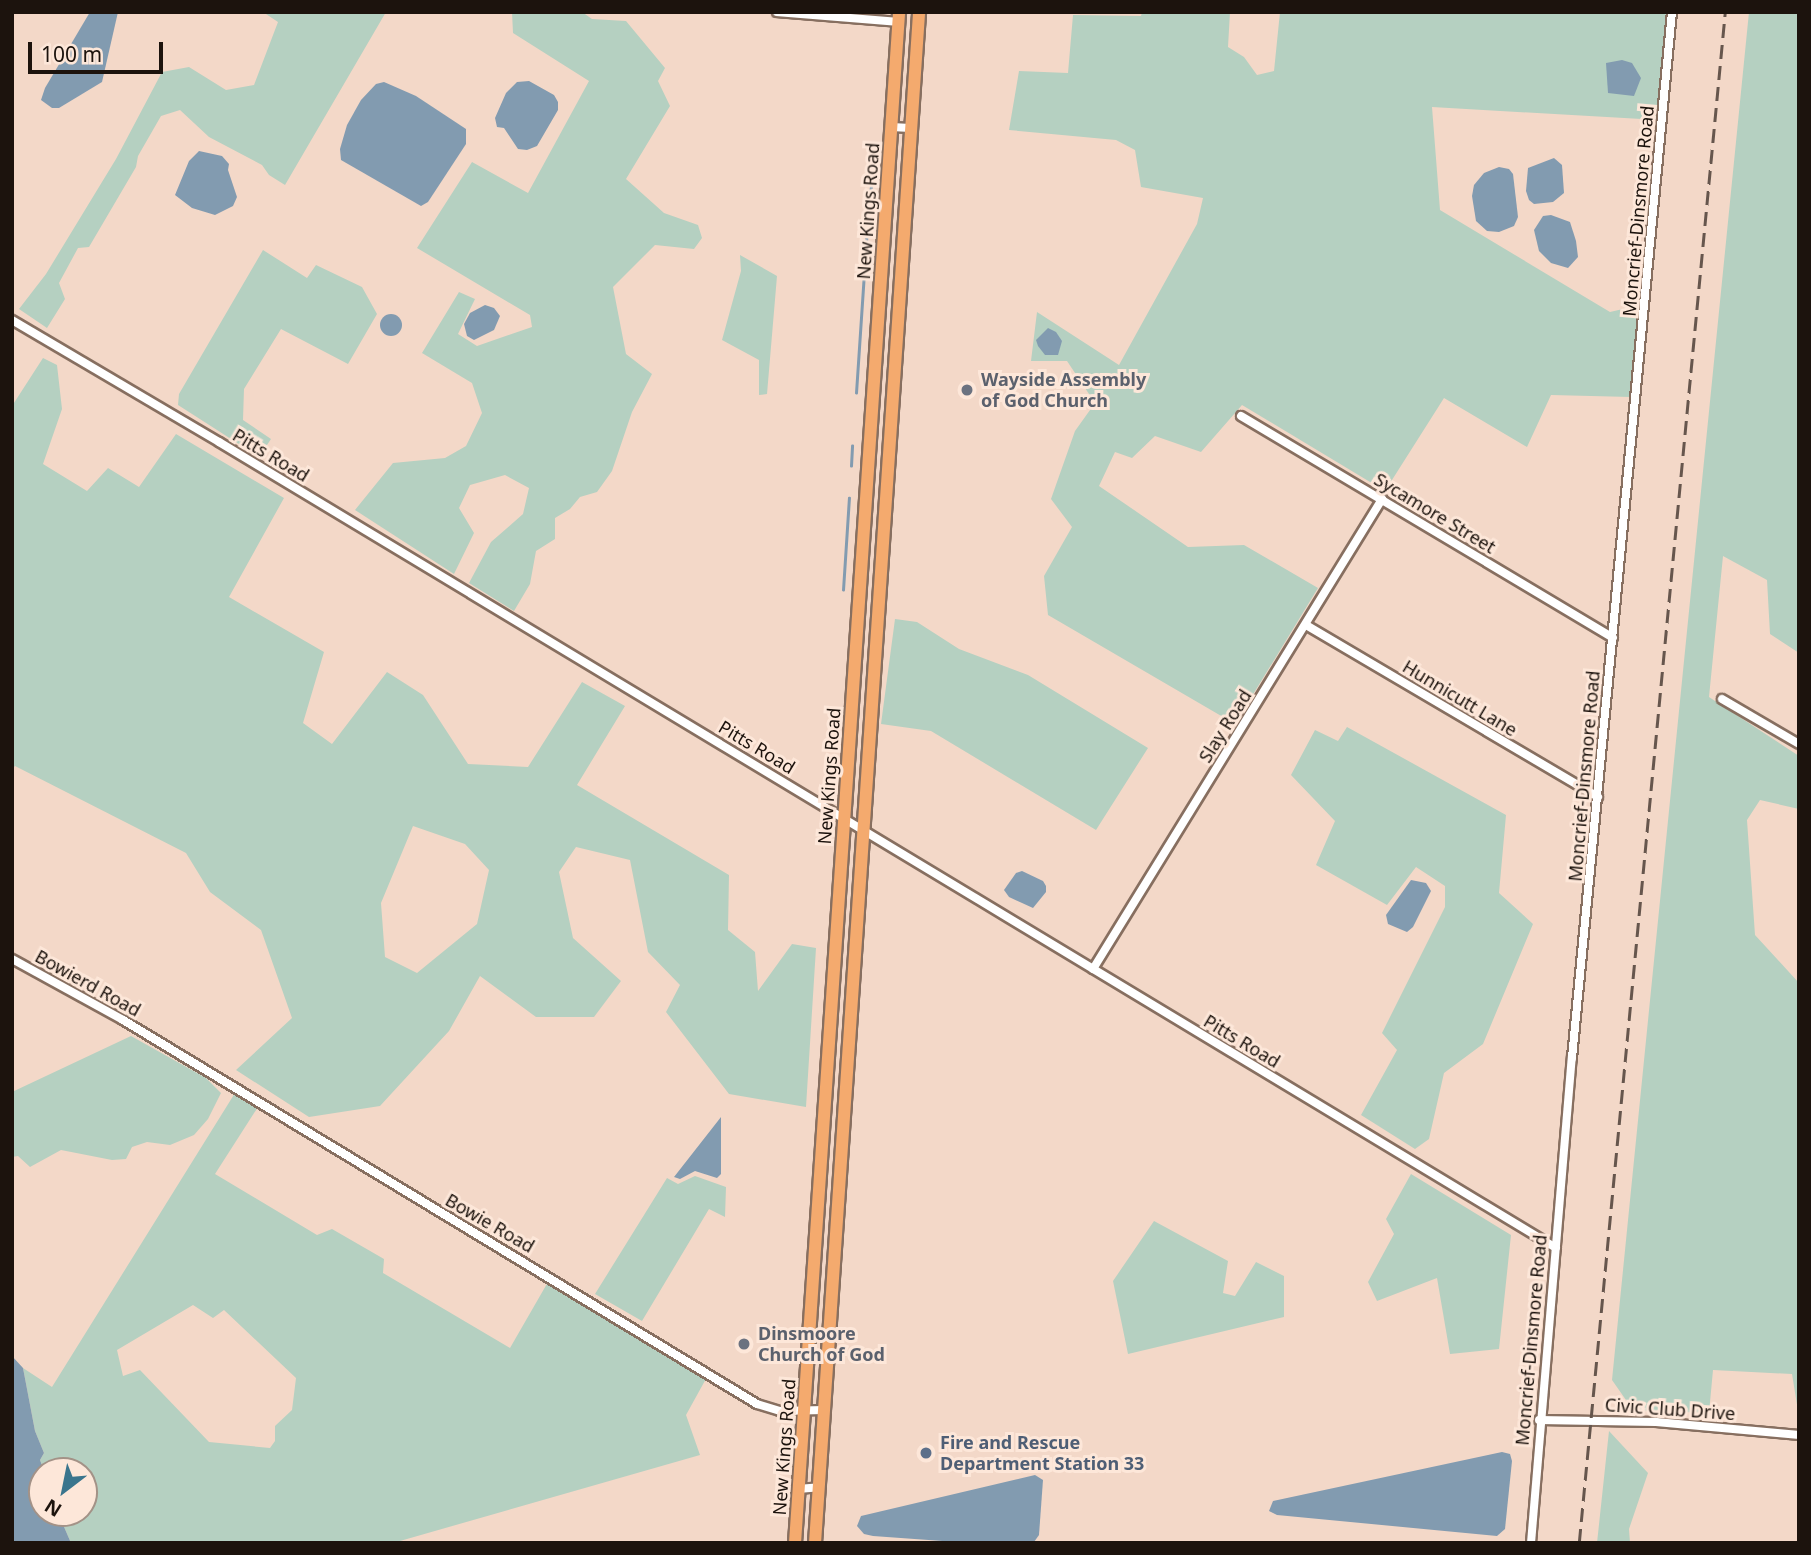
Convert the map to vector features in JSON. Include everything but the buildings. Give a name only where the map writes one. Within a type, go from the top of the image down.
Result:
[{"type":"highway","points":[[815,1543],[919,12]]},
{"type":"highway","name":"New Kings Road","points":[[795,1543],[899,17]]},
{"type":"street","points":[[777,12],[899,17]]},
{"type":"street","name":"Moncrief-Dinsmore Road","points":[[1531,1543],[1539,1420],[1672,12]]},
{"type":"street","points":[[891,127],[911,128]]},
{"type":"street","name":"Pitts Road","points":[[12,320],[1556,1248]]},
{"type":"street","name":"Sycamore Street","points":[[1241,416],[1613,638]]},
{"type":"street","points":[[867,475],[888,477]]},
{"type":"street","name":"Slay Road","points":[[1094,969],[1382,499]]},
{"type":"street","name":"Hunnicutt Lane","points":[[1306,625],[1598,797]]},
{"type":"street","points":[[1723,699],[1799,744]]},
{"type":"street","name":"Bowierd Road","points":[[12,959],[148,1035]]},
{"type":"street","name":"Bowie Road","points":[[148,1035],[757,1404],[780,1411],[824,1410]]},
{"type":"street","points":[[824,1122],[844,1122]]},
{"type":"street","name":"Civic Club Drive","points":[[1539,1420],[1656,1422],[1799,1435]]},
{"type":"street","points":[[798,1489],[819,1487]]},
{"type":"green space","points":[[263,12],[386,12],[285,185],[269,175],[262,165],[209,137],[180,110],[161,116],[138,156],[136,167],[89,247],[78,248],[59,283],[65,299],[47,328],[19,309],[46,274],[116,159],[162,72],[189,67],[226,90],[254,85],[278,22]]},
{"type":"green space","points":[[512,12],[582,12],[592,19],[626,21],[665,68],[658,81],[670,106],[626,179],[664,213],[698,225],[702,238],[694,249],[655,245],[613,287],[626,354],[652,374],[632,412],[612,471],[597,492],[580,497],[570,509],[555,518],[555,539],[536,551],[530,584],[514,611],[469,583],[491,542],[523,514],[529,488],[505,475],[470,485],[459,508],[474,533],[454,574],[355,510],[393,463],[445,458],[466,446],[482,413],[472,383],[422,353],[459,292],[475,299],[458,334],[477,346],[532,327],[530,315],[417,248],[472,162],[528,193],[589,81],[513,33]]},
{"type":"green space","points":[[1142,12],[1230,12],[1228,47],[1244,57],[1257,75],[1274,71],[1280,12],[1668,12],[1659,120],[1432,107],[1440,210],[1610,312],[1640,305],[1631,397],[1551,395],[1527,447],[1444,398],[1385,491],[1242,405],[1201,452],[1155,436],[1132,458],[1115,452],[1099,486],[1188,547],[1244,545],[1318,588],[1235,724],[1048,615],[1044,576],[1072,527],[1051,499],[1075,431],[1095,403],[1067,361],[1031,361],[1037,312],[1119,365],[1197,224],[1203,198],[1141,187],[1135,150],[1116,140],[1009,130],[1019,71],[1068,73],[1073,15],[1141,16]]},
{"type":"green space","points":[[1749,12],[1799,12],[1799,653],[1770,634],[1767,580],[1723,556],[1709,697],[1799,756],[1799,809],[1760,800],[1747,820],[1755,935],[1799,983],[1799,1417],[1792,1374],[1713,1370],[1709,1413],[1633,1410],[1612,1380]]},
{"type":"green space","points":[[263,250],[307,278],[316,265],[362,287],[377,314],[348,364],[281,329],[244,389],[243,420],[271,439],[259,457],[178,405],[179,394]]},
{"type":"green space","points":[[740,255],[777,276],[767,394],[759,395],[759,360],[722,340],[741,271]]},
{"type":"green space","points":[[43,358],[57,365],[62,409],[43,464],[87,491],[108,468],[139,487],[176,434],[284,498],[229,597],[324,652],[303,723],[332,744],[387,672],[423,695],[468,764],[528,767],[582,682],[625,706],[577,785],[729,875],[728,930],[755,952],[758,991],[792,944],[816,948],[806,1107],[729,1094],[666,1012],[680,985],[648,952],[630,860],[576,847],[559,872],[573,938],[621,981],[594,1017],[536,1017],[480,976],[449,1031],[380,1106],[309,1117],[236,1070],[292,1018],[261,930],[210,892],[186,853],[15,766],[12,769],[12,406]],"holes":[[[413,826],[465,844],[489,870],[477,924],[417,973],[385,957],[381,903]]]},
{"type":"green space","points":[[895,619],[917,622],[959,649],[1028,675],[1148,748],[1096,830],[931,731],[881,724]]},
{"type":"green space","points":[[1347,727],[1506,815],[1499,893],[1533,924],[1483,1044],[1444,1073],[1429,1139],[1415,1149],[1361,1115],[1397,1050],[1382,1033],[1445,907],[1445,886],[1416,867],[1387,905],[1316,865],[1335,821],[1291,775],[1315,730],[1338,741]]},
{"type":"green space","points":[[131,1036],[206,1078],[221,1093],[208,1119],[194,1135],[170,1145],[147,1142],[132,1147],[126,1159],[112,1160],[61,1150],[30,1167],[18,1156],[12,1157],[12,1092]]},
{"type":"green space","points":[[235,1093],[258,1107],[215,1174],[317,1235],[332,1229],[384,1259],[383,1273],[510,1348],[548,1282],[707,1377],[686,1415],[700,1455],[393,1543],[71,1543],[64,1527],[98,1527],[98,1457],[42,1457],[44,1453],[35,1431],[23,1368],[52,1387]],"holes":[[[193,1305],[213,1318],[224,1310],[296,1378],[292,1410],[275,1426],[275,1441],[270,1448],[209,1442],[140,1370],[123,1376],[117,1350]]]},
{"type":"green space","points":[[1411,1174],[1511,1235],[1499,1349],[1450,1354],[1437,1278],[1377,1301],[1368,1282],[1394,1234],[1386,1219]]},
{"type":"green space","points":[[695,1176],[726,1187],[725,1217],[709,1209],[642,1321],[595,1294],[667,1178],[678,1184]]},
{"type":"green space","points":[[1154,1221],[1228,1261],[1223,1293],[1235,1296],[1256,1262],[1284,1276],[1284,1317],[1128,1354],[1113,1281]]},
{"type":"green space","points":[[1609,1431],[1648,1473],[1629,1529],[1630,1543],[1597,1543]]},
{"type":"water","points":[[90,12],[118,12],[102,82],[59,108],[52,108],[41,100],[45,88]]},
{"type":"water","points":[[1622,60],[1632,63],[1641,78],[1634,96],[1608,93],[1606,63]]},
{"type":"water","points":[[529,81],[554,95],[558,110],[537,146],[527,150],[518,149],[504,128],[497,127],[495,118],[506,93],[517,82]]},
{"type":"water","points":[[384,82],[416,96],[466,129],[466,144],[428,202],[421,206],[341,160],[340,149],[347,125],[361,100],[376,84]]},
{"type":"water","points":[[199,151],[222,156],[229,164],[228,170],[237,197],[233,206],[215,215],[192,208],[175,195],[189,161]]},
{"type":"water","points":[[1554,158],[1562,165],[1564,193],[1553,202],[1534,204],[1529,200],[1526,191],[1528,168]]},
{"type":"water","points":[[1499,167],[1509,169],[1513,174],[1518,217],[1514,226],[1499,232],[1487,231],[1476,221],[1472,196],[1474,185],[1484,173]]},
{"type":"water","points":[[1551,215],[1570,222],[1578,257],[1568,268],[1551,263],[1539,251],[1534,230],[1543,216]]},
{"type":"water","points":[[485,305],[494,308],[500,316],[494,330],[474,340],[467,336],[464,324],[470,313]]},
{"type":"water","points":[[391,314],[399,317],[402,325],[399,333],[391,336],[383,333],[380,325],[383,317]]},
{"type":"water","points":[[1048,328],[1056,332],[1062,341],[1058,355],[1045,355],[1038,346],[1036,340]]},
{"type":"water","points":[[1022,871],[1043,881],[1046,886],[1046,892],[1033,908],[1009,897],[1004,890],[1016,873]]},
{"type":"water","points":[[1411,880],[1426,883],[1431,891],[1413,927],[1407,932],[1388,924],[1386,915]]},
{"type":"water","points":[[721,1117],[721,1174],[717,1178],[695,1171],[680,1179],[674,1177]]},
{"type":"water","points":[[12,1356],[23,1368],[35,1431],[44,1453],[42,1457],[28,1457],[28,1527],[64,1527],[71,1543],[12,1543]]},
{"type":"water","points":[[1502,1452],[1510,1454],[1512,1461],[1505,1529],[1497,1536],[1277,1515],[1269,1511],[1273,1501]]},
{"type":"water","points":[[1035,1475],[1043,1480],[1039,1535],[1034,1542],[970,1543],[873,1536],[864,1534],[857,1526],[861,1516]]},
{"type":"waterway","points":[[868,214],[873,167]]},
{"type":"waterway","points":[[856,393],[867,228]]},
{"type":"waterway","points":[[851,466],[852,446]]},
{"type":"waterway","points":[[843,590],[849,498]]},
{"type":"railway","points":[[1579,1543],[1725,12]]},
{"type":"place","name":"Wayside Assembly of God Church","points":[[967,390]]},
{"type":"place","name":"Dinsmoore Church of God","points":[[744,1344]]},
{"type":"place","name":"Fire and Rescue Department Station 33","points":[[926,1453]]}]
